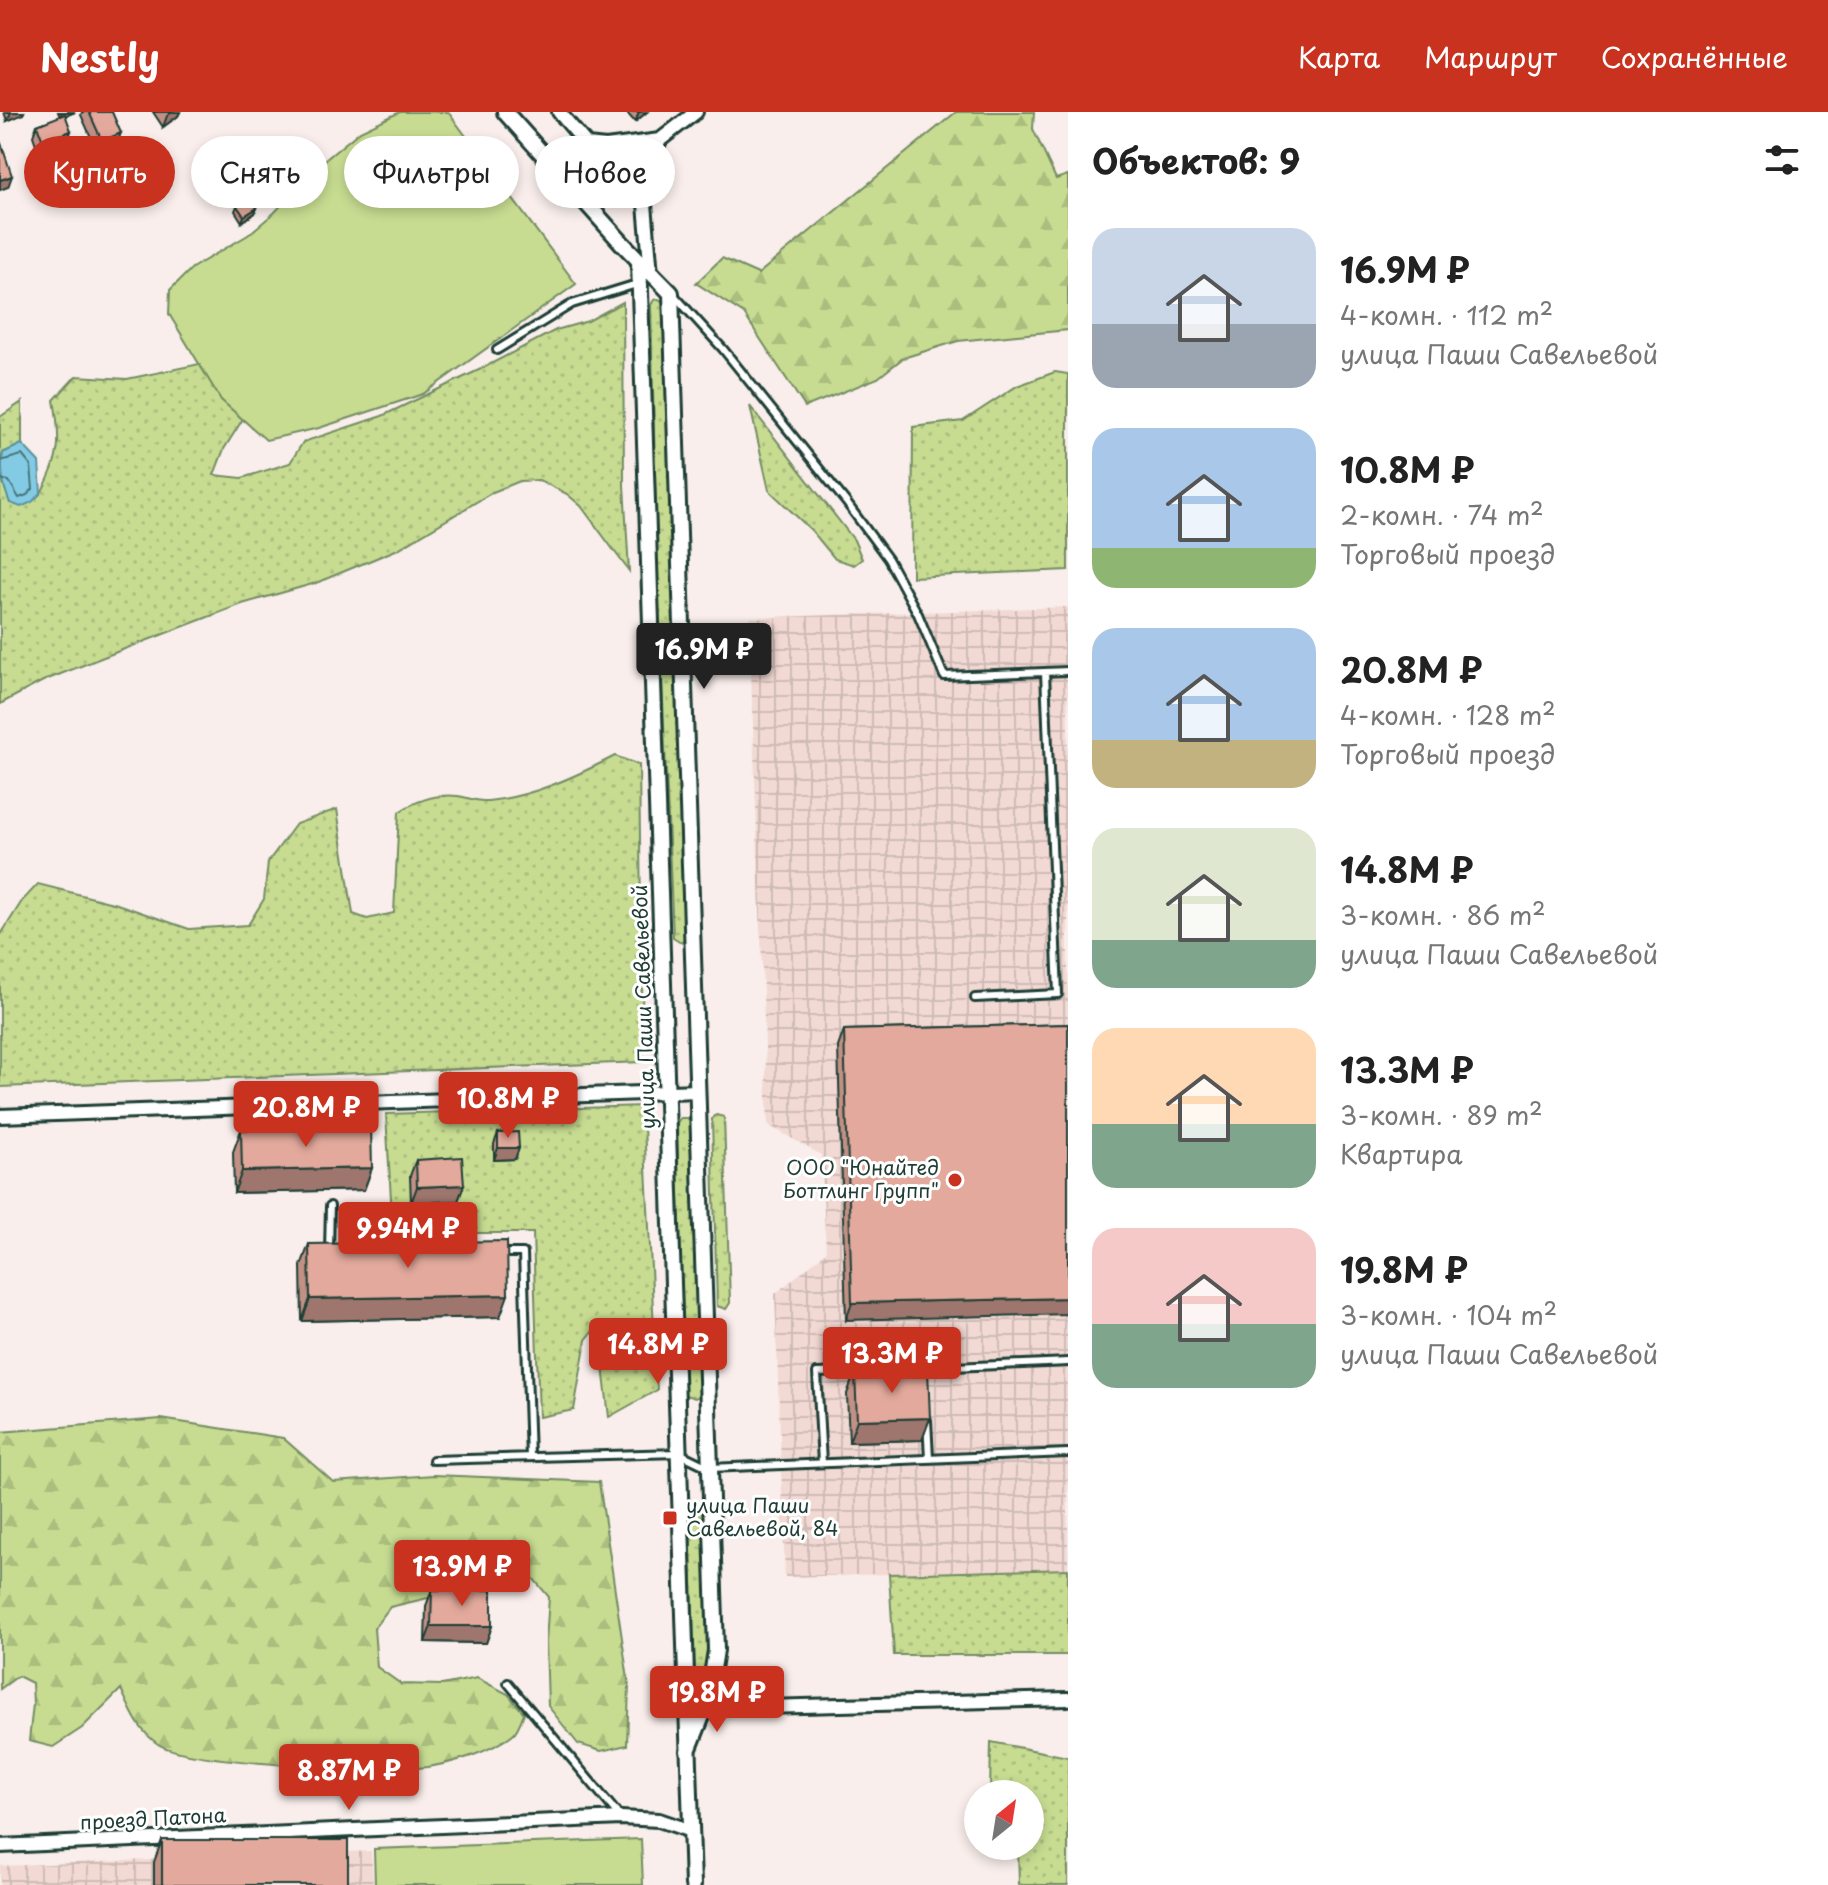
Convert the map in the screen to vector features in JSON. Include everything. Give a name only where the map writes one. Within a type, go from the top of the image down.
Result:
[{"type":"street","name":"улица Паши Савельевой","points":[[505,112],[639,262],[646,278],[667,1092],[693,1885]]},
{"type":"street","points":[[559,112],[579,136]]},
{"type":"street","points":[[665,136],[696,112]]},
{"type":"street","points":[[644,208],[646,278],[671,293]]},
{"type":"street","name":"улица Паши Савельевой","points":[[671,293],[716,1650],[708,1701],[688,1751]]},
{"type":"street","points":[[0,1116],[698,1091]]},
{"type":"street","points":[[686,1679],[708,1701]]},
{"type":"street","points":[[687,1716],[697,1705],[708,1701],[765,1707],[1068,1699]]},
{"type":"street","name":"проезд Патона","points":[[0,1846],[621,1818],[659,1820],[691,1831]]},
{"type":"lane","points":[[497,350],[572,304],[646,278]]},
{"type":"lane","points":[[671,293],[723,349],[888,559],[918,614],[944,676],[1068,671]]},
{"type":"lane","points":[[975,998],[1058,994],[1045,672]]},
{"type":"lane","points":[[329,1257],[330,1206]]},
{"type":"lane","points":[[494,1254],[523,1253],[530,1457]]},
{"type":"lane","points":[[822,1463],[817,1373],[1068,1362]]},
{"type":"lane","points":[[925,1368],[926,1383]]},
{"type":"lane","points":[[927,1413],[929,1458]]},
{"type":"lane","points":[[433,1460],[679,1453],[710,1468],[1068,1453]]},
{"type":"lane","points":[[508,1683],[621,1818]]},
{"type":"shaded area","points":[[1068,607],[1068,1569],[785,1577],[775,1294],[826,1252],[821,1155],[768,1125],[749,618]]},
{"type":"shaded area","points":[[371,1851],[373,1885],[0,1885],[0,1866]]},
{"type":"green space","points":[[400,112],[448,112],[466,136],[354,136]]},
{"type":"green space","points":[[956,112],[1034,112],[1033,129],[1056,179],[1068,175],[1068,330],[958,341],[903,358],[878,378],[805,407],[744,314],[696,283],[722,258],[758,274]]},
{"type":"green space","points":[[344,144],[344,208],[519,207],[576,284],[423,394],[319,428],[266,440],[221,400],[169,314],[170,290],[192,268],[248,235],[279,208],[328,208],[328,158]]},
{"type":"green space","points":[[659,299],[663,302],[667,357],[687,936],[681,942],[673,937],[657,559],[651,305]]},
{"type":"green space","points":[[623,302],[624,485],[629,571],[581,506],[567,494],[539,480],[520,481],[493,492],[398,549],[316,583],[242,604],[101,658],[43,681],[0,704],[0,474],[10,503],[41,493],[58,448],[54,400],[76,376],[127,379],[214,361],[251,406],[224,449],[214,475],[242,478],[290,463],[303,442],[382,416],[556,330],[588,321]]},
{"type":"green space","points":[[1055,372],[1068,374],[1068,570],[912,577],[913,427],[963,421],[1017,386]]},
{"type":"green space","points":[[22,402],[22,444],[3,453],[0,463],[0,417]]},
{"type":"green space","points":[[750,406],[854,540],[862,559],[854,565],[835,559],[812,531],[769,490]]},
{"type":"green space","points":[[615,756],[639,765],[643,1062],[0,1087],[0,936],[22,901],[38,884],[117,904],[189,929],[248,925],[264,899],[268,862],[296,824],[337,809],[353,914],[367,919],[394,913],[399,812],[434,797],[457,796],[484,801],[521,795],[569,778]]},
{"type":"green space","points":[[643,1106],[657,1390],[609,1417],[598,1325],[586,1340],[574,1410],[539,1417],[533,1233],[393,1233],[386,1114]]},
{"type":"green space","points":[[716,1115],[724,1117],[730,1303],[726,1309],[717,1306],[712,1119]]},
{"type":"green space","points":[[680,1118],[691,1121],[700,1394],[695,1398],[685,1395],[677,1124]]},
{"type":"green space","points":[[161,1419],[283,1438],[333,1482],[434,1475],[599,1482],[629,1686],[627,1745],[601,1751],[578,1744],[548,1706],[546,1642],[549,1597],[533,1578],[513,1571],[494,1586],[462,1590],[390,1607],[374,1628],[377,1667],[401,1684],[442,1685],[477,1678],[508,1694],[524,1713],[513,1734],[472,1756],[427,1767],[405,1768],[288,1765],[207,1757],[176,1751],[151,1739],[140,1726],[121,1689],[82,1728],[53,1747],[29,1741],[32,1683],[18,1676],[0,1689],[0,1432]]},
{"type":"green space","points":[[695,1510],[704,1513],[710,1674],[705,1680],[699,1680],[695,1675],[690,1516]]},
{"type":"green space","points":[[1068,1569],[1068,1655],[894,1655],[889,1574]]},
{"type":"green space","points":[[991,1742],[1068,1757],[1068,1885],[1019,1885],[1018,1860],[1044,1860],[1044,1780],[990,1780]]},
{"type":"green space","points":[[641,1839],[643,1885],[375,1885],[374,1849]]},
{"type":"water","points":[[22,444],[39,462],[41,493],[21,507],[10,503],[2,466],[3,453]]},
{"type":"building","points":[[89,112],[112,112],[121,133],[100,136]]},
{"type":"building","points":[[65,114],[71,131],[57,136],[41,136],[37,125]]},
{"type":"building","points":[[0,144],[12,176],[0,180]]},
{"type":"building","points":[[238,208],[257,208],[244,216]]},
{"type":"building","name":"ООО \"Юнайтед Боттлинг Групп\"","points":[[1068,1024],[1068,1298],[852,1303],[844,1030]]},
{"type":"building","points":[[371,1127],[372,1168],[242,1171],[241,1130]]},
{"type":"building","points":[[518,1132],[519,1148],[498,1148],[498,1133]]},
{"type":"building","points":[[462,1157],[464,1185],[417,1187],[416,1160]]},
{"type":"building","points":[[507,1241],[508,1295],[310,1299],[309,1244]]},
{"type":"building","points":[[928,1370],[930,1418],[857,1420],[855,1372]]},
{"type":"building","points":[[432,1590],[492,1590],[492,1626],[431,1626]]},
{"type":"building","points":[[162,1840],[348,1840],[348,1885],[162,1885]]},
{"type":"place","name":"ООО \"Юнайтед Боттлинг Групп\"","points":[[955,1180]]},
{"type":"place","name":"улица Паши Савельевой, 84","points":[[670,1518]]}]
